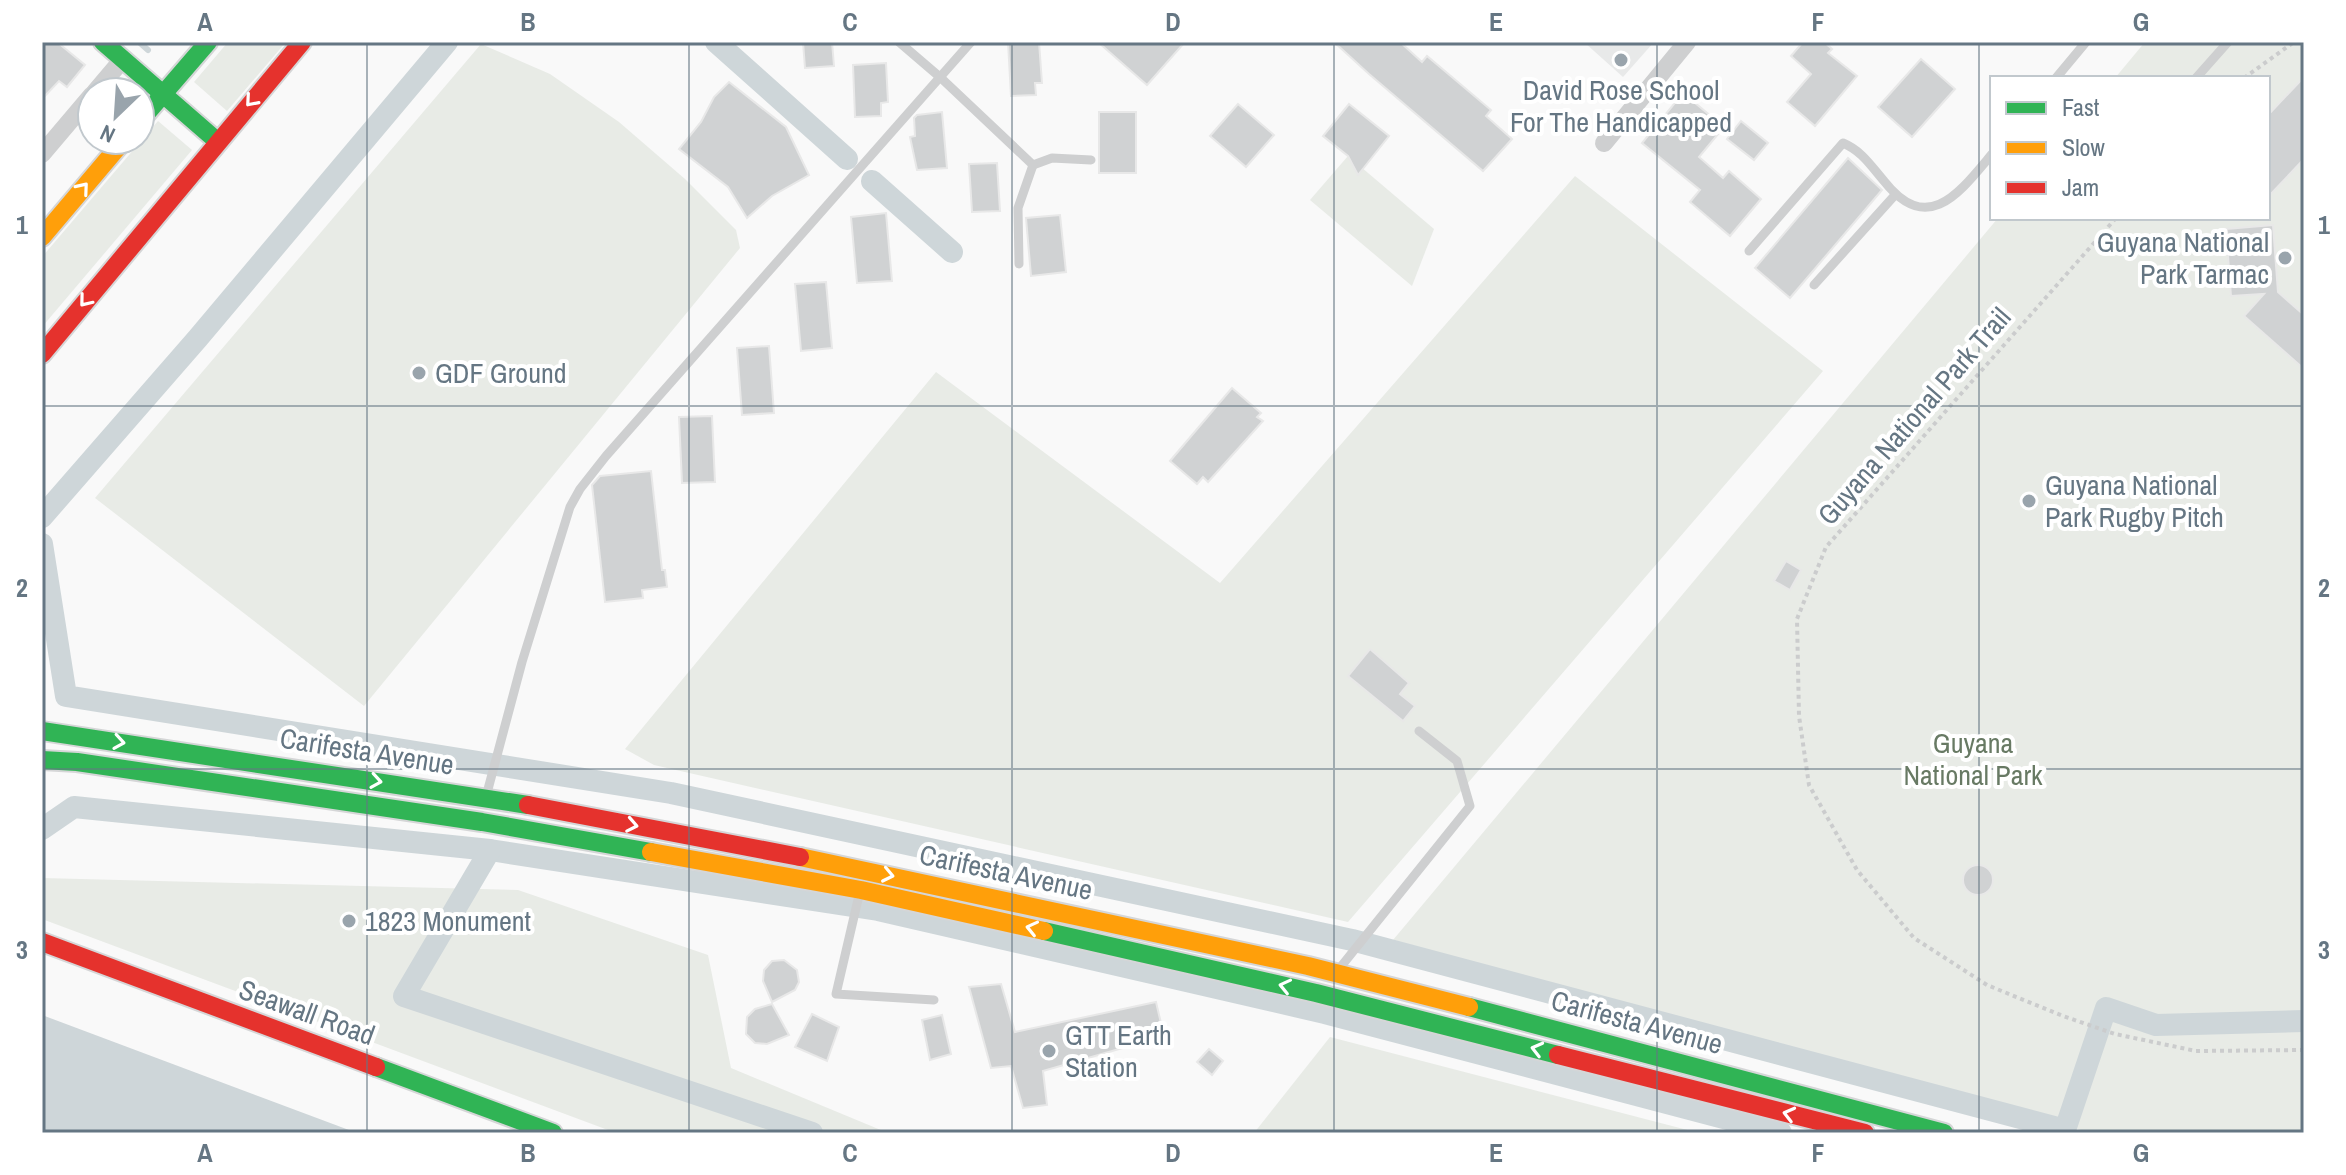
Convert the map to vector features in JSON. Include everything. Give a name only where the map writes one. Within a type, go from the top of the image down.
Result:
[{"type":"main road","points":[[103,42],[217,141]]},
{"type":"main road","points":[[156,98],[208,42]]},
{"type":"main road","points":[[42,354],[302,42]]},
{"type":"main road","points":[[42,237],[110,156]]},
{"type":"main road","name":"Carifesta Avenue","points":[[42,731],[486,797],[866,870],[1337,973],[1944,1133]]},
{"type":"main road","name":"Carifesta Avenue","points":[[42,760],[77,762],[482,822],[861,890],[1316,993],[1865,1133]]},
{"type":"main road","name":"Seawall Road","points":[[42,942],[553,1133]]},
{"type":"street","points":[[1604,143],[1687,42]]},
{"type":"street","points":[[110,76],[125,61]]},
{"type":"street","points":[[42,154],[76,114]]},
{"type":"lane","points":[[899,42],[1033,165]]},
{"type":"lane","points":[[482,822],[496,757],[551,564],[570,507],[580,489],[971,42]]},
{"type":"lane","points":[[2058,76],[2086,42]]},
{"type":"lane","points":[[2198,76],[2228,42]]},
{"type":"lane","points":[[1749,251],[1843,143],[1858,149],[1895,195],[1910,205],[1936,207],[1958,194],[1990,156]]},
{"type":"lane","points":[[1033,165],[1052,158],[1091,160]]},
{"type":"lane","points":[[1019,264],[1018,208],[1033,165]]},
{"type":"lane","points":[[1814,285],[1895,195]]},
{"type":"lane","points":[[1316,993],[1337,973],[1470,806],[1457,761],[1419,731]]},
{"type":"lane","points":[[861,890],[836,994],[934,1000]]},
{"type":"path","points":[[2247,76],[2294,42]]},
{"type":"path","name":"Guyana National Park Trail","points":[[2114,220],[1826,547],[1797,619],[1799,716],[1809,785],[1857,870],[1914,938],[1987,985],[2106,1032],[2196,1051],[2304,1050]]},
{"type":"shaded area","name":"David Rose School For The Handicapped","points":[[1584,42],[1654,42],[1623,77]]},
{"type":"shaded area","points":[[42,1015],[357,1133],[42,1133]]},
{"type":"green space","points":[[228,42],[286,42],[227,111],[194,82]]},
{"type":"green space","name":"Guyana National Park","points":[[2145,42],[2304,42],[2304,1133],[2092,1133],[1393,940],[1996,220],[2270,220],[2270,76],[2117,76]]},
{"type":"green space","name":"GDF Ground","points":[[481,44],[550,74],[619,122],[685,179],[736,230],[740,248],[364,706],[95,498]]},
{"type":"green space","points":[[158,121],[192,150],[42,327],[42,257],[128,156],[156,156]]},
{"type":"green space","points":[[1348,156],[1434,229],[1412,286],[1310,200]]},
{"type":"green space","points":[[1575,176],[1823,371],[1348,922],[654,765],[625,749],[936,372],[1220,583]]},
{"type":"green space","points":[[42,878],[518,890],[708,955],[731,1068],[888,1133],[616,1133],[42,919]]},
{"type":"green space","points":[[1330,1037],[1699,1133],[1254,1133]]},
{"type":"building","points":[[42,42],[57,42],[85,65],[67,87],[59,81],[42,99]]},
{"type":"building","points":[[803,42],[832,42],[834,66],[805,68]]},
{"type":"building","points":[[1008,42],[1039,42],[1042,83],[1035,83],[1036,95],[1011,96]]},
{"type":"building","points":[[1098,42],[1185,42],[1147,85]]},
{"type":"building","points":[[1334,42],[1400,42],[1422,62],[1427,56],[1491,110],[1486,116],[1512,139],[1483,171]]},
{"type":"building","points":[[1803,42],[1824,42],[1832,49],[1828,53],[1857,76],[1815,126],[1787,102],[1811,74],[1791,56]]},
{"type":"building","points":[[1921,59],[1955,89],[1912,137],[1878,107]]},
{"type":"building","points":[[886,63],[888,102],[881,103],[881,116],[855,117],[853,65]]},
{"type":"building","points":[[2304,77],[2304,159],[2270,195],[2270,113]]},
{"type":"building","points":[[729,82],[786,127],[809,175],[772,196],[747,218],[728,187],[679,149],[701,122],[714,97]]},
{"type":"building","points":[[1683,93],[1724,127],[1699,157],[1723,178],[1729,171],[1761,199],[1730,236],[1690,202],[1700,190],[1642,143]]},
{"type":"building","points":[[1238,104],[1274,135],[1246,167],[1210,136]]},
{"type":"building","points":[[1349,104],[1389,136],[1358,175],[1348,156],[1323,136]]},
{"type":"building","points":[[942,112],[947,168],[917,170],[910,137],[915,136],[914,118]]},
{"type":"building","points":[[1099,112],[1136,112],[1136,173],[1099,173]]},
{"type":"building","points":[[1741,121],[1768,143],[1754,160],[1727,139]]},
{"type":"building","points":[[1848,158],[1882,190],[1790,298],[1755,268]]},
{"type":"building","points":[[997,163],[1000,211],[972,212],[969,164]]},
{"type":"building","points":[[886,213],[892,281],[857,283],[851,217]]},
{"type":"building","points":[[1060,215],[1066,272],[1031,276],[1026,218]]},
{"type":"building","points":[[2273,225],[2278,292],[2304,315],[2304,369],[2244,316],[2264,294],[2231,296],[2226,229]]},
{"type":"building","points":[[826,282],[832,348],[801,351],[795,284]]},
{"type":"building","points":[[769,346],[774,413],[742,415],[737,348]]},
{"type":"building","points":[[1232,388],[1261,413],[1257,417],[1263,421],[1208,482],[1203,477],[1197,484],[1170,461]]},
{"type":"building","points":[[712,416],[715,482],[682,483],[679,417]]},
{"type":"building","points":[[651,471],[662,570],[665,570],[667,587],[642,590],[643,598],[605,602],[592,485],[600,476]]},
{"type":"building","points":[[1786,561],[1801,570],[1790,590],[1774,581]]},
{"type":"building","points":[[1370,649],[1409,683],[1400,694],[1415,706],[1403,721],[1348,676]]},
{"type":"building","points":[[1978,865],[1984,866],[1992,874],[1992,886],[1984,894],[1978,895],[1972,894],[1964,886],[1963,880],[1964,874],[1972,866]]},
{"type":"building","points":[[784,960],[797,970],[799,982],[795,990],[772,1002],[763,981],[764,970],[772,961]]},
{"type":"building","name":"GTT Earth Station","points":[[1001,984],[1015,1032],[1156,1002],[1164,1036],[1043,1071],[1047,1105],[1023,1108],[1011,1066],[991,1068],[969,987]]},
{"type":"building","points":[[772,1004],[789,1035],[767,1044],[755,1043],[746,1034],[747,1017],[755,1009]]},
{"type":"building","points":[[812,1014],[839,1027],[827,1061],[795,1047]]},
{"type":"building","points":[[942,1015],[951,1054],[930,1060],[922,1020]]},
{"type":"building","points":[[1209,1049],[1223,1061],[1212,1075],[1197,1062]]},
{"type":"waterway","points":[[139,42],[148,50]]},
{"type":"waterway","points":[[42,517],[198,338],[447,42]]},
{"type":"waterway","points":[[716,42],[847,159]]},
{"type":"waterway","points":[[872,181],[952,252]]},
{"type":"waterway","points":[[42,544],[66,696],[671,793],[1352,940],[2065,1130],[2106,1008],[2156,1025],[2304,1021]]},
{"type":"waterway","points":[[42,829],[74,807],[490,850],[878,910],[1325,1013],[1781,1133]]},
{"type":"waterway","points":[[490,850],[404,996],[812,1133]]},
{"type":"traffic: fast","points":[[103,42],[217,141]]},
{"type":"traffic: fast","points":[[156,102],[208,42]]},
{"type":"traffic: fast","points":[[42,731],[528,805]]},
{"type":"traffic: fast","points":[[42,760],[77,762],[482,822],[651,852]]},
{"type":"traffic: fast","points":[[1044,931],[1316,993],[1558,1055]]},
{"type":"traffic: fast","points":[[1469,1007],[1944,1133]]},
{"type":"traffic: fast","points":[[376,1067],[553,1133]]},
{"type":"traffic: slow","points":[[42,237],[110,156]]},
{"type":"traffic: slow","points":[[651,852],[861,890],[1044,931]]},
{"type":"traffic: slow","points":[[800,857],[1308,966],[1469,1007]]},
{"type":"traffic: jam","points":[[42,354],[302,42]]},
{"type":"traffic: jam","points":[[528,805],[800,857]]},
{"type":"traffic: jam","points":[[42,942],[376,1067]]},
{"type":"traffic: jam","points":[[1558,1055],[1865,1133]]},
{"type":"place","name":"David Rose School For The Handicapped","points":[[1621,60]]},
{"type":"place","name":"Guyana National Park Tarmac","points":[[2285,258]]},
{"type":"place","name":"GDF Ground","points":[[419,373]]},
{"type":"place","name":"Guyana National Park Rugby Pitch","points":[[2029,501]]},
{"type":"place","name":"1823 Monument","points":[[349,921]]},
{"type":"place","name":"GTT Earth Station","points":[[1049,1051]]}]
